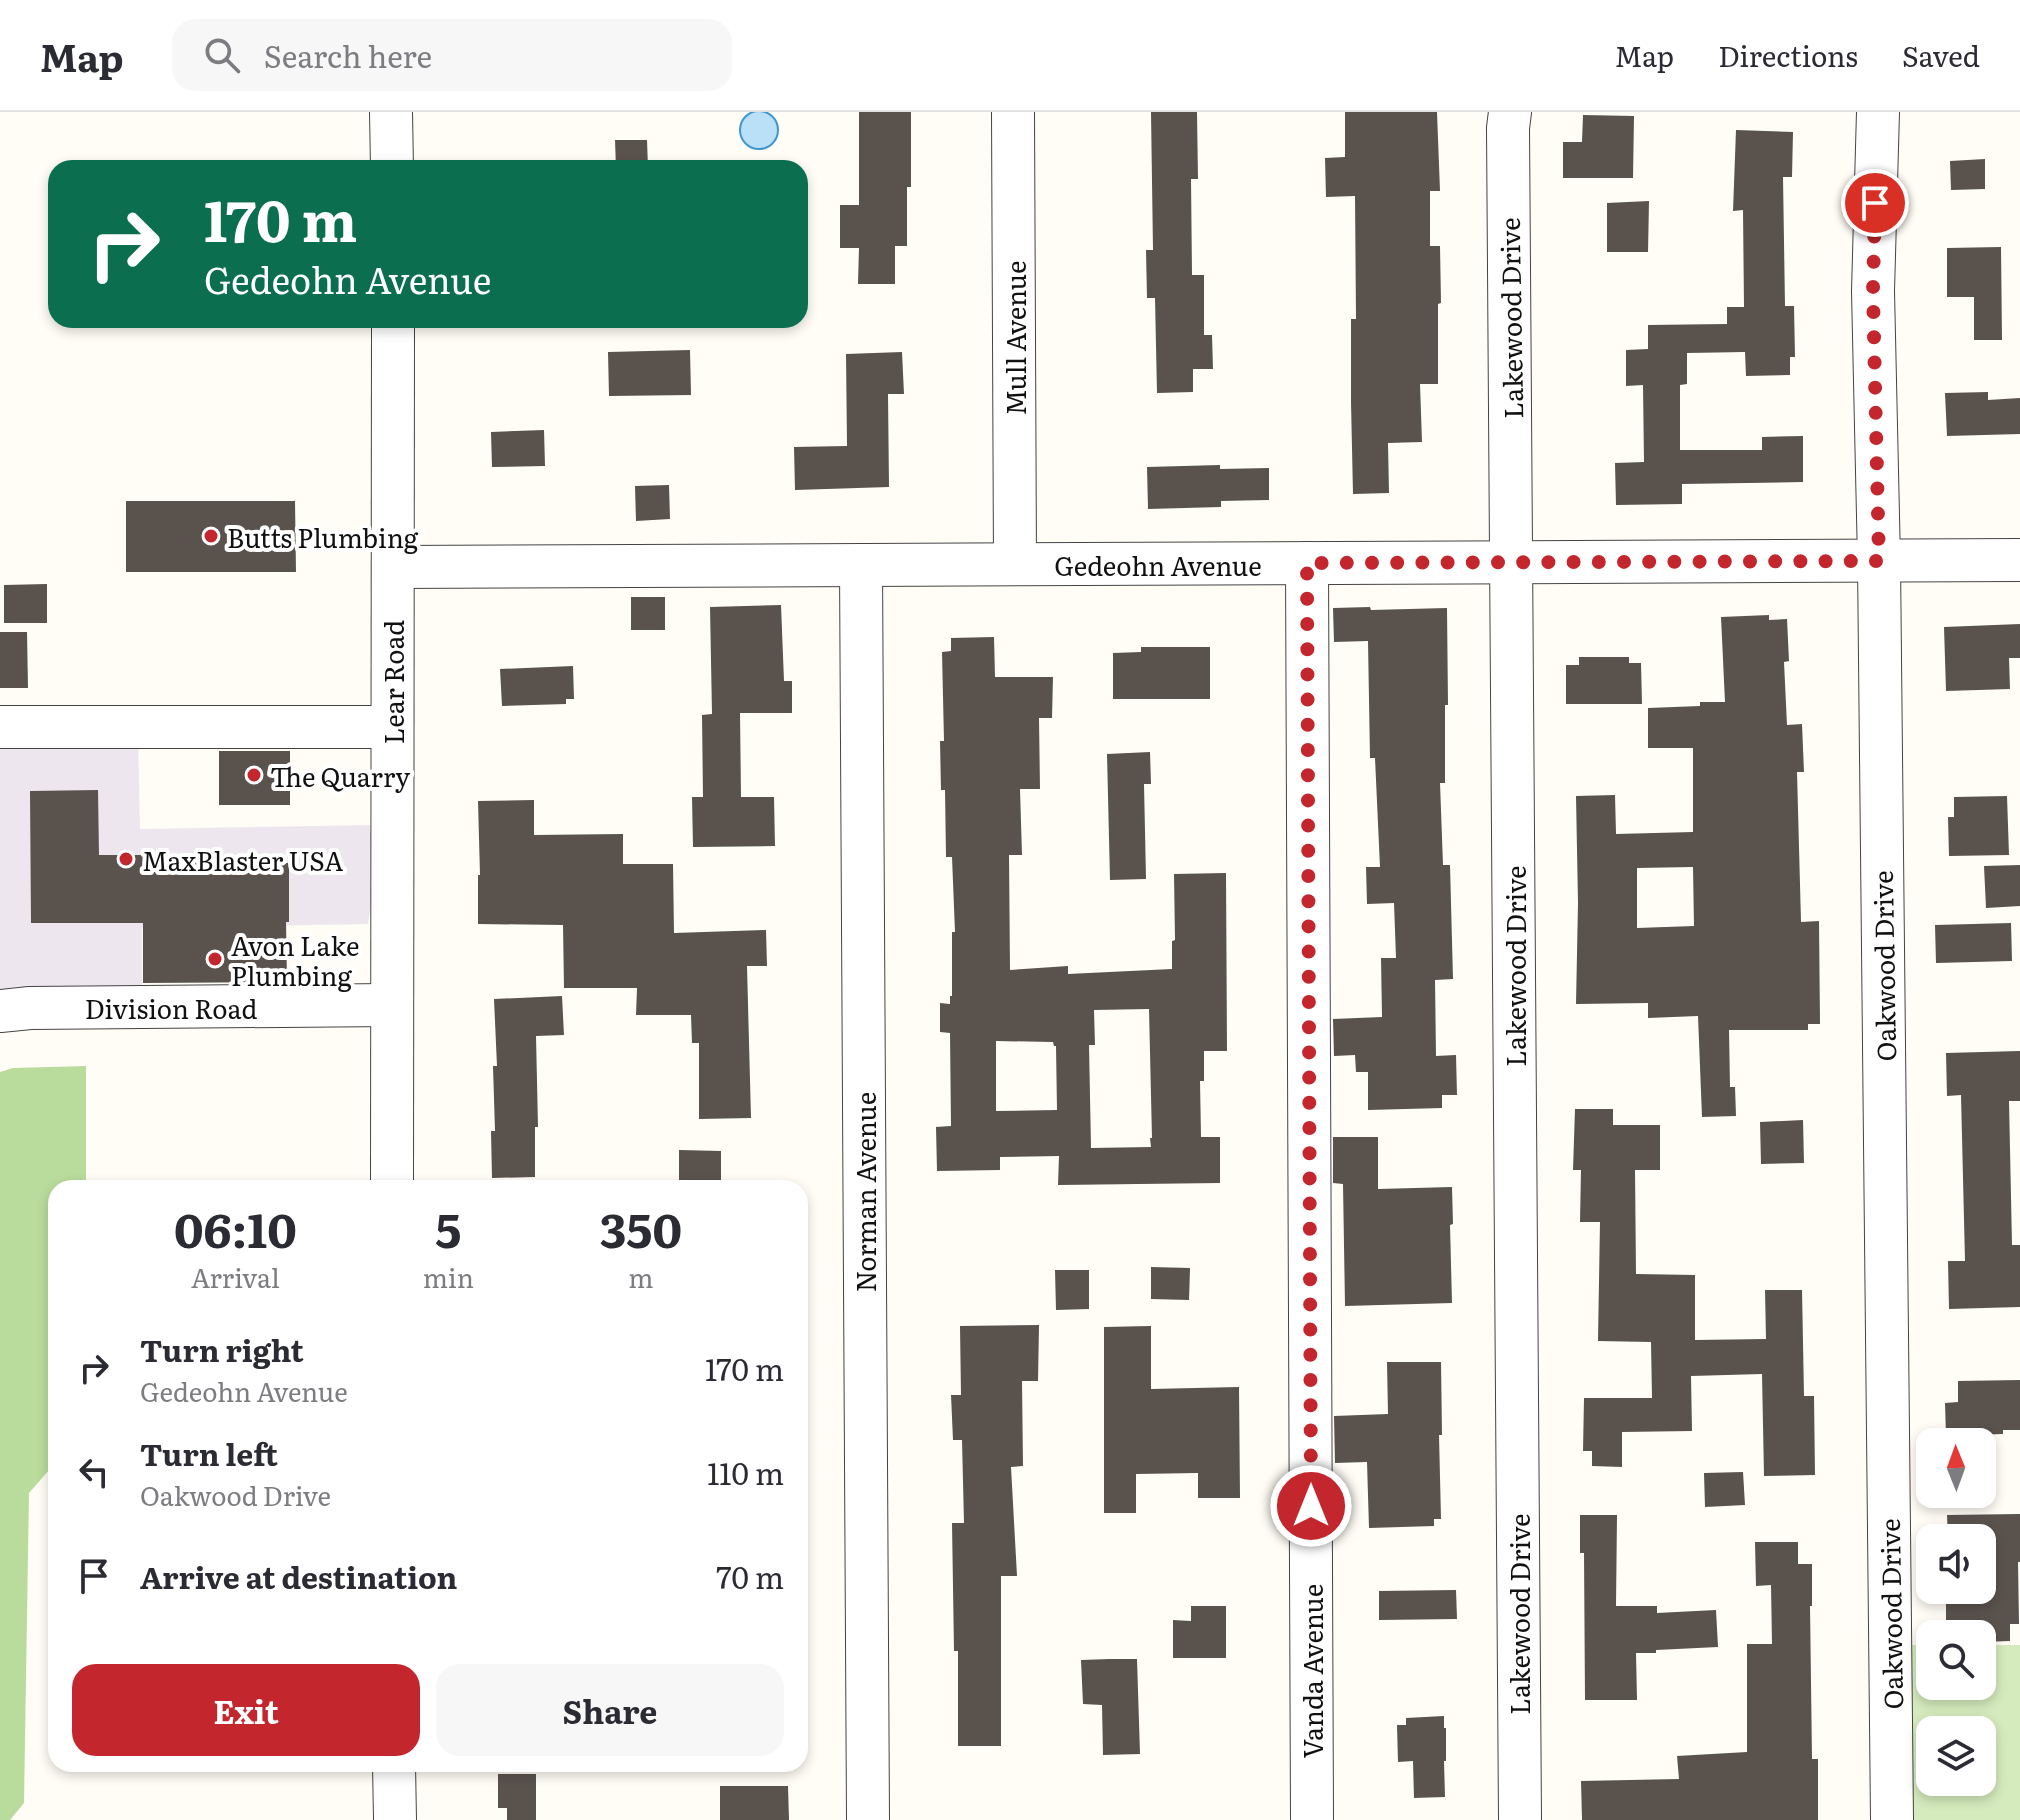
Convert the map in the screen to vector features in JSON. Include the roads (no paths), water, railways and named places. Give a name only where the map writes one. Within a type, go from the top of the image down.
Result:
[{"type":"street","points":[[391,112],[392,160]]},
{"type":"street","name":"Mull Avenue","points":[[1013,112],[1015,564]]},
{"type":"street","name":"Lakewood Drive","points":[[1510,112],[1520,1820]]},
{"type":"street","name":"Oakwood Drive","points":[[1878,112],[1873,291],[1879,561],[1892,1820]]},
{"type":"street","name":"Lear Road","points":[[392,1180],[393,328]]},
{"type":"street","name":"Gedeohn Avenue","points":[[393,567],[2020,560]]},
{"type":"street","name":"Vanda Avenue","points":[[1307,563],[1312,1820]]},
{"type":"street","name":"Norman Avenue","points":[[861,565],[868,1820]]},
{"type":"street","points":[[0,727],[392,727]]},
{"type":"street","name":"Division Road","points":[[0,1011],[30,1008],[391,1005]]},
{"type":"street","points":[[394,1772],[395,1820]]},
{"type":"water","points":[[759,111],[773,116],[778,130],[773,144],[759,149],[745,144],[740,130],[745,116]]},
{"type":"place","name":"Butts Plumbing","points":[[211,536]]},
{"type":"place","name":"The Quarry","points":[[254,775]]},
{"type":"place","name":"MaxBlaster USA","points":[[126,859]]},
{"type":"place","name":"Avon Lake Plumbing","points":[[215,959]]}]
